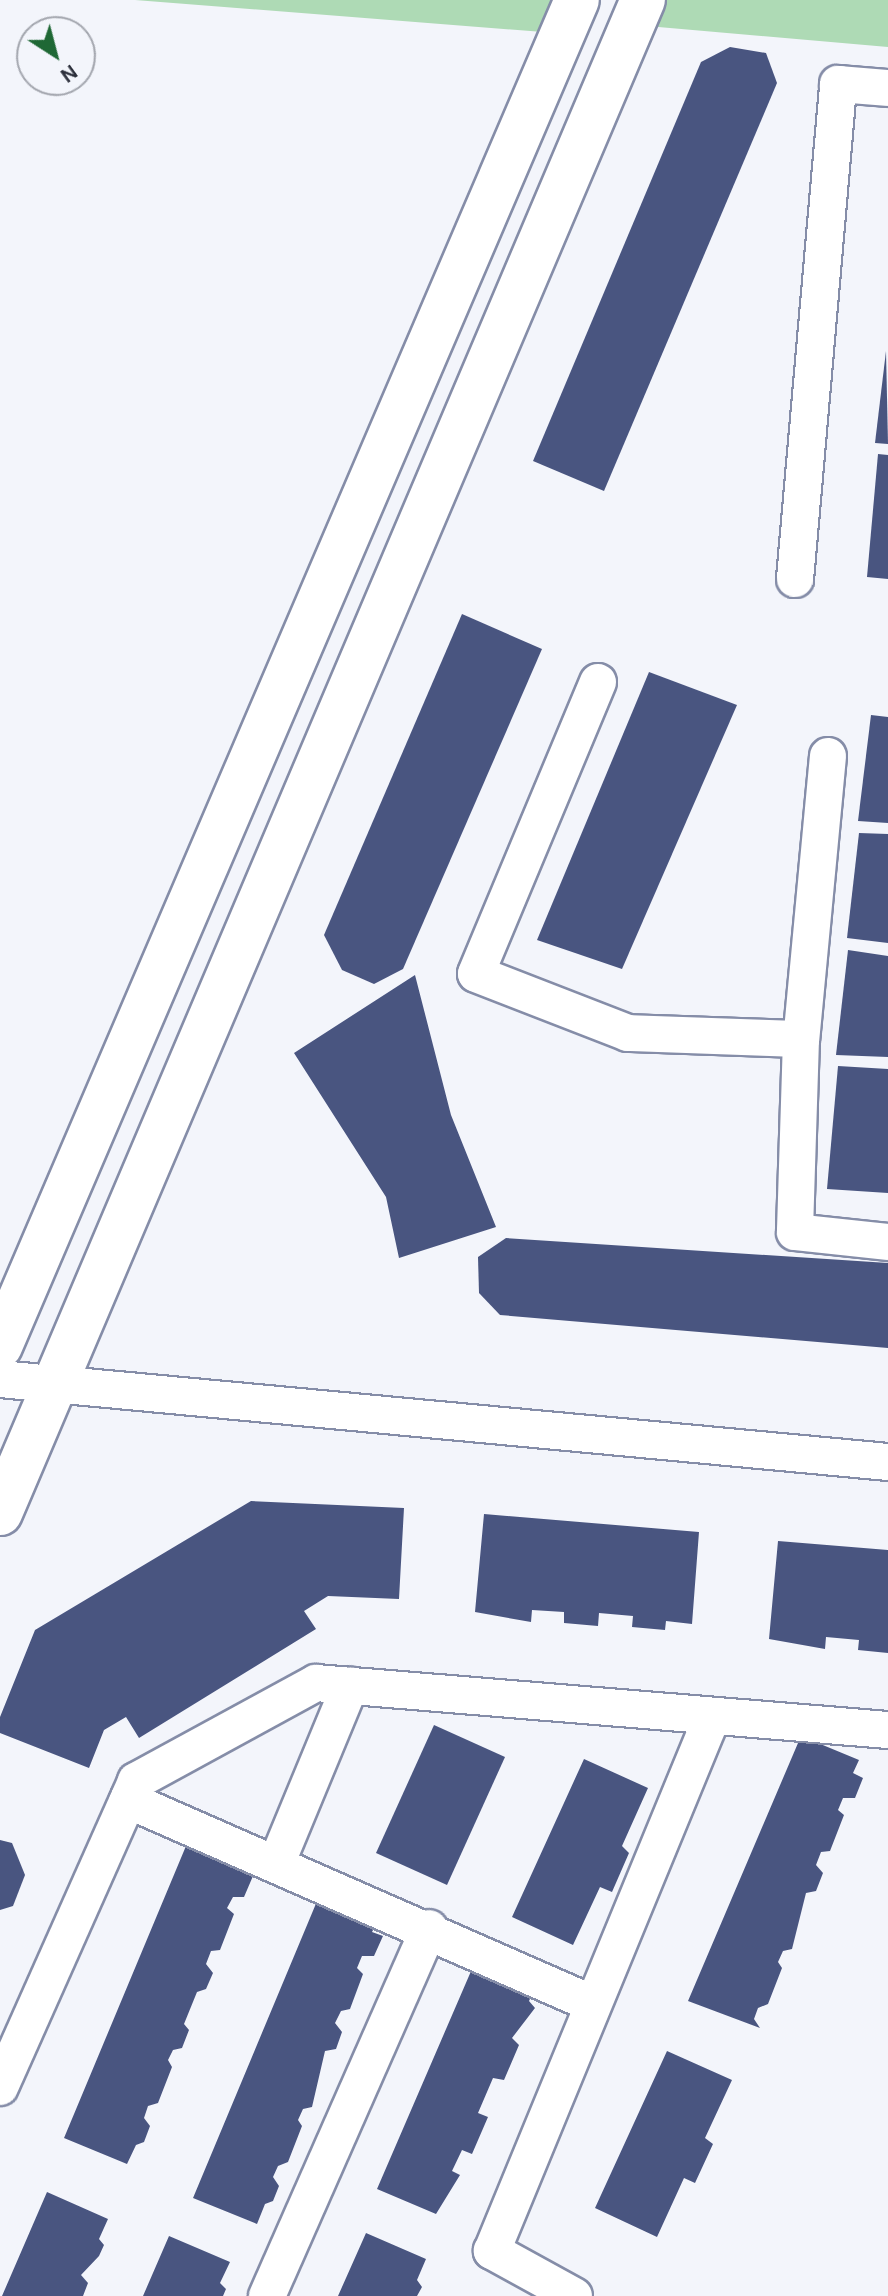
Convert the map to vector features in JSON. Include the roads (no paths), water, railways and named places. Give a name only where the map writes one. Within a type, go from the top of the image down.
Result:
[{"type":"street","points":[[0,1346],[577,0]]},
{"type":"street","points":[[0,1513],[643,0]]},
{"type":"street","points":[[795,579],[838,84],[888,88]]},
{"type":"street","points":[[598,682],[476,974],[628,1033],[801,1039]]},
{"type":"street","points":[[828,756],[801,1039],[795,1232],[888,1242]]},
{"type":"street","points":[[0,1379],[888,1462]]},
{"type":"street","points":[[0,2087],[136,1781],[316,1683],[888,1730]]},
{"type":"street","points":[[277,1862],[350,1686]]},
{"type":"street","points":[[574,2296],[492,2251],[712,1717]]},
{"type":"street","points":[[128,1800],[429,1928],[593,2004]]},
{"type":"street","points":[[267,2296],[429,1928]]}]
